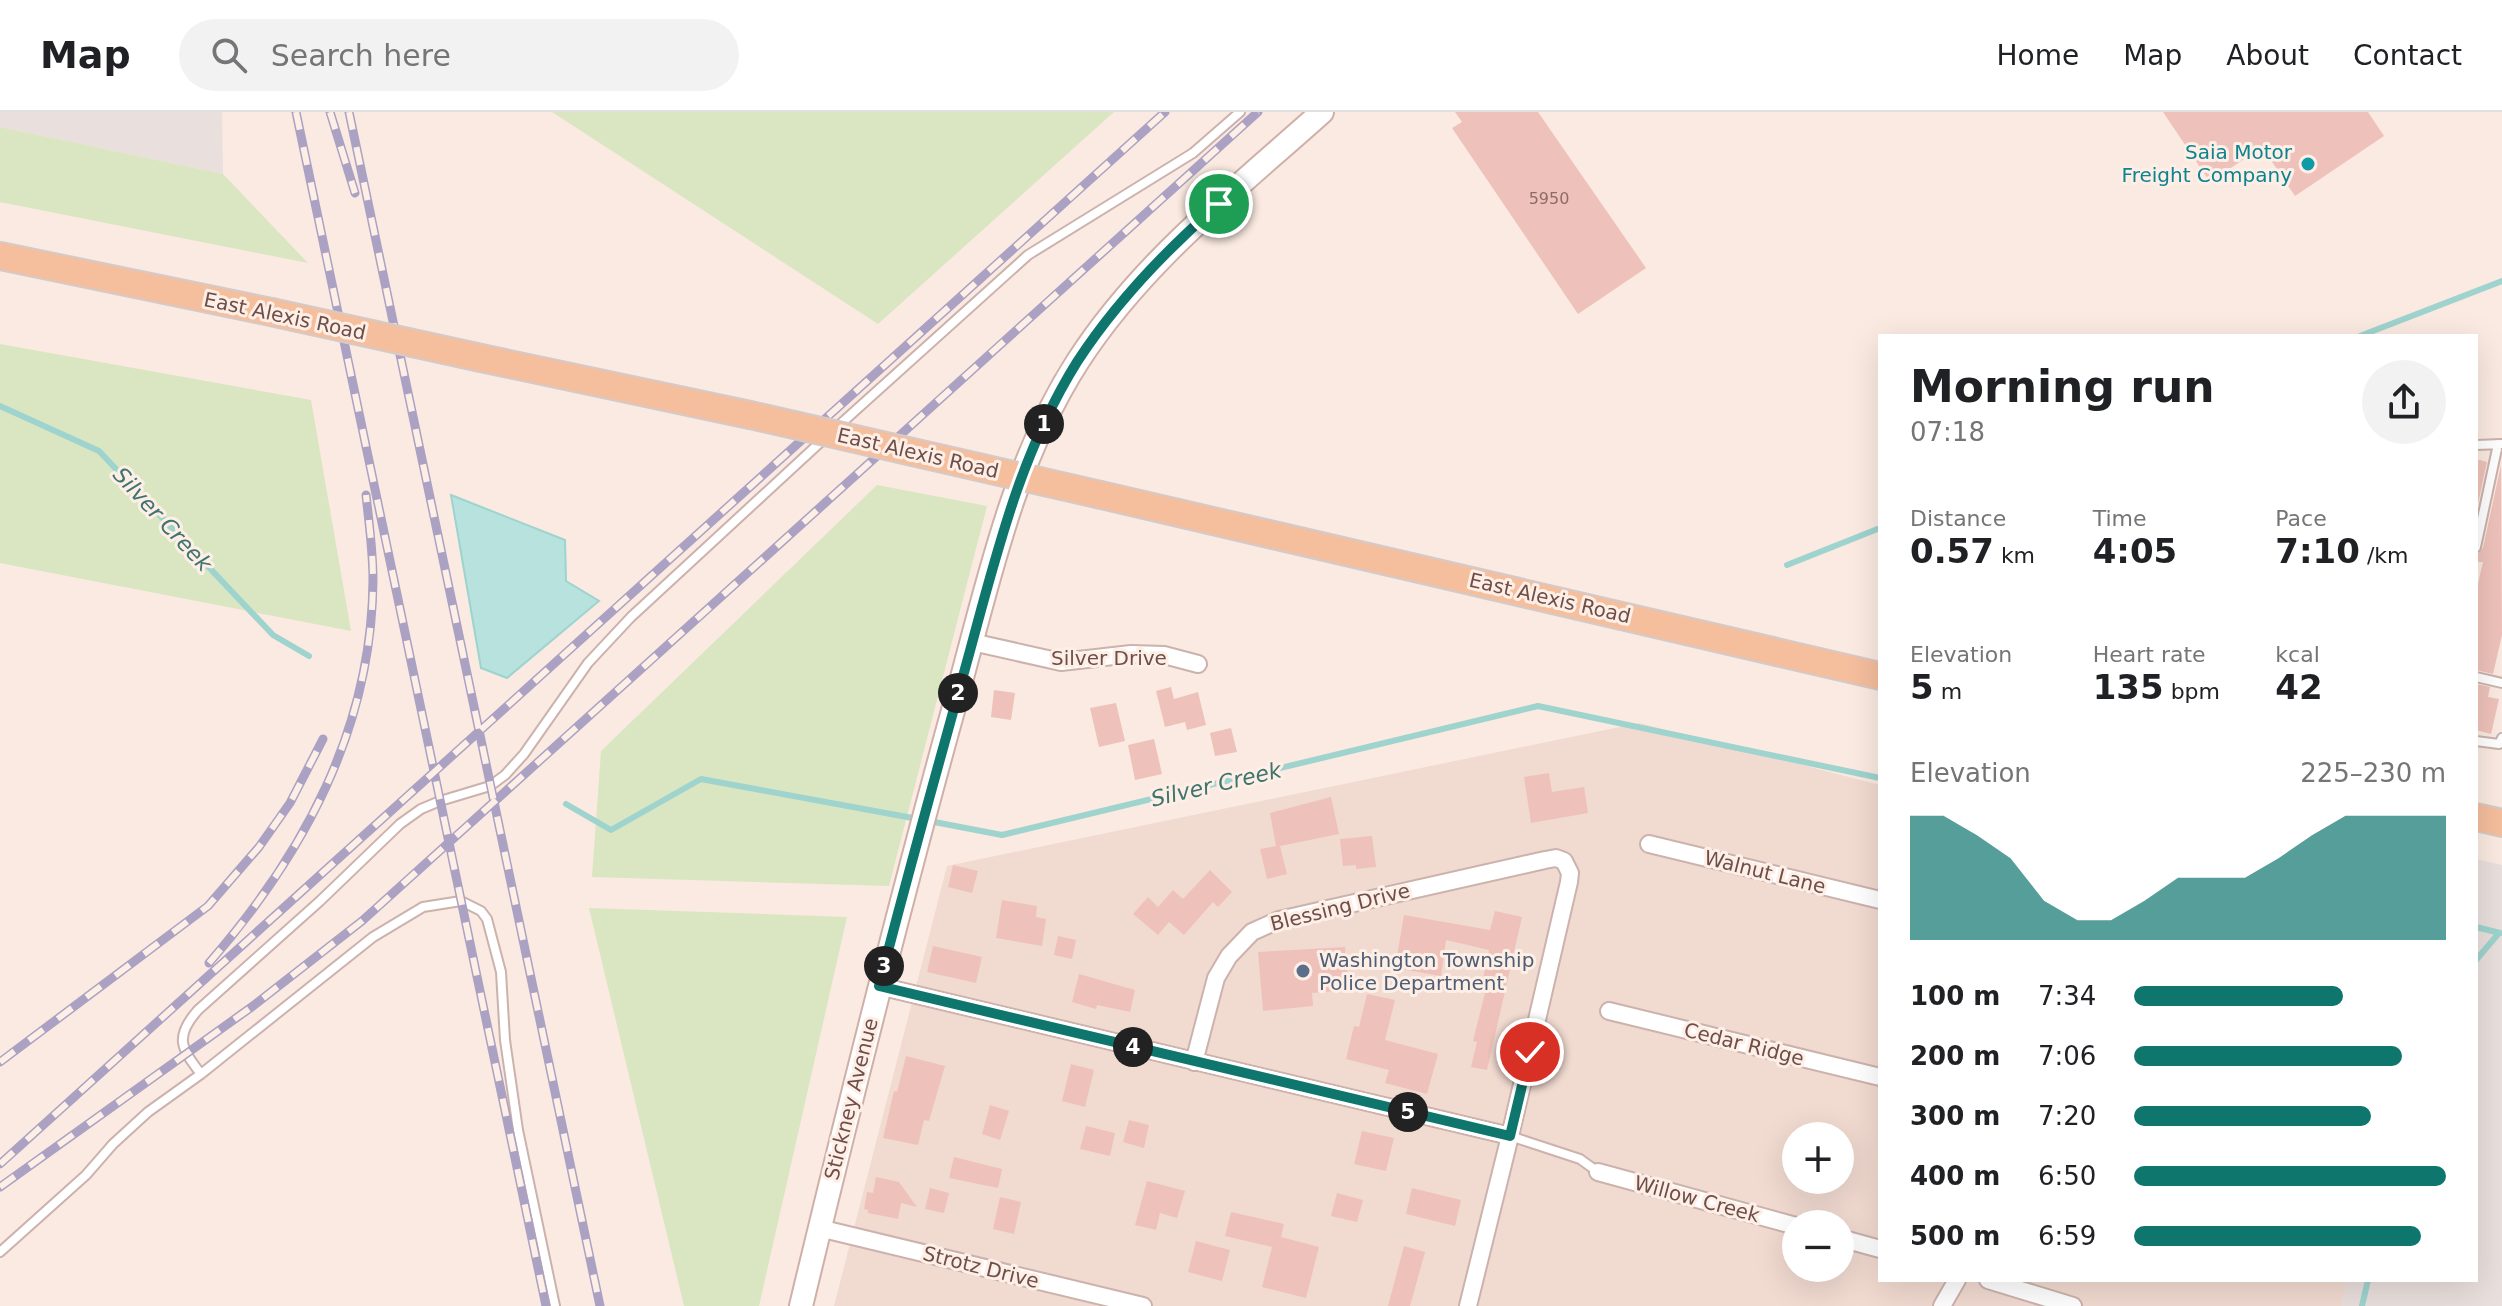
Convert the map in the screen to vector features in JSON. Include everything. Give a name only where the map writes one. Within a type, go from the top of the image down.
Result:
[{"type":"main road","name":"East Alexis Road","points":[[0,256],[750,415],[1878,676]]},
{"type":"main road","points":[[2478,817],[2502,823]]},
{"type":"street","name":"Stickney Avenue","points":[[801,1306],[911,864],[997,547],[1022,472],[1077,363],[1124,297],[1186,233],[1322,112]]},
{"type":"street","name":"Silver Drive","points":[[972,642],[1061,662],[1131,654],[1164,655],[1198,664]]},
{"type":"street","name":"Walnut Lane","points":[[1649,844],[1878,900]]},
{"type":"street","name":"Blessing Drive","points":[[1194,1062],[1216,978],[1235,948],[1262,926],[1324,909],[1556,858],[1568,867],[1569,882],[1510,1136]]},
{"type":"street","points":[[879,986],[1510,1136],[1468,1306]]},
{"type":"street","name":"Cedar Ridge","points":[[1609,1011],[1878,1077]]},
{"type":"street","name":"Willow Creek","points":[[1598,1172],[1782,1222]]},
{"type":"street","name":"Strotz Drive","points":[[819,1228],[1143,1306]]},
{"type":"street","points":[[1854,1242],[1878,1248]]},
{"type":"street","points":[[1942,1306],[1956,1282]]},
{"type":"street","points":[[1995,1282],[2073,1306]]},
{"type":"lane","points":[[201,1074],[183,1048],[183,1032],[192,1017],[222,987],[320,901],[400,824],[421,809],[490,786],[505,775],[524,754],[588,663],[631,617],[995,282],[1028,255],[1193,153],[1240,112]]},
{"type":"lane","points":[[2478,445],[2500,444],[2478,538]]},
{"type":"lane","points":[[2478,677],[2502,683]]},
{"type":"lane","points":[[2478,741],[2499,744],[2502,738]]},
{"type":"lane","points":[[0,1252],[86,1175],[113,1144],[148,1112],[393,923],[423,907],[461,901],[481,911],[491,930],[501,972],[511,1086],[555,1306]]},
{"type":"lane","points":[[1510,1136],[1580,1159],[1598,1172]]},
{"type":"shaded area","points":[[0,112],[222,112],[223,174],[0,127]]},
{"type":"shaded area","points":[[1639,723],[1878,784],[1878,1282],[2347,1282],[2341,1306],[834,1306],[947,866]]},
{"type":"shaded area","points":[[2478,859],[2502,865],[2502,1306],[2341,1306],[2347,1282],[2478,1282]]},
{"type":"green space","points":[[552,112],[1114,112],[878,324]]},
{"type":"green space","points":[[0,127],[223,174],[308,263],[0,202]]},
{"type":"green space","points":[[0,344],[311,400],[351,631],[0,563]]},
{"type":"green space","points":[[877,485],[987,506],[889,886],[592,877],[601,751]]},
{"type":"green space","points":[[589,908],[847,917],[759,1306],[684,1306]]},
{"type":"water","points":[[451,495],[565,540],[566,581],[599,601],[507,678],[481,668]]},
{"type":"building","points":[[1455,112],[1538,112],[1646,268],[1578,314],[1452,128],[1462,122]]},
{"type":"building","name":"Saia Motor Freight Company","points":[[2163,112],[2368,112],[2384,136],[2295,196],[2262,147],[2210,182]]},
{"type":"building","points":[[2478,460],[2487,462],[2478,504]]},
{"type":"building","points":[[2501,465],[2502,635],[2493,674],[2478,670],[2478,583],[2483,562],[2478,562],[2478,552],[2483,548]]},
{"type":"building","points":[[2478,684],[2490,687],[2488,697],[2499,699],[2491,734],[2478,731]]},
{"type":"building","points":[[1171,687],[1174,699],[1198,692],[1206,725],[1187,730],[1185,722],[1165,727],[1156,691]]},
{"type":"building","points":[[994,690],[1015,693],[1011,720],[991,717]]},
{"type":"building","points":[[1116,703],[1125,741],[1099,747],[1090,708]]},
{"type":"building","points":[[1231,728],[1237,752],[1215,756],[1210,733]]},
{"type":"building","points":[[1154,739],[1162,774],[1135,780],[1128,745]]},
{"type":"building","points":[[1549,773],[1552,792],[1584,787],[1588,813],[1531,823],[1524,777]]},
{"type":"building","points":[[1331,797],[1339,834],[1280,846],[1287,874],[1267,879],[1260,849],[1276,846],[1270,813]]},
{"type":"building","points":[[1372,836],[1376,867],[1356,869],[1356,865],[1343,866],[1340,839]]},
{"type":"building","points":[[953,865],[978,871],[972,893],[948,887]]},
{"type":"building","points":[[1210,870],[1232,892],[1218,907],[1213,902],[1184,935],[1169,922],[1158,935],[1133,914],[1148,897],[1158,907],[1173,890],[1183,899]]},
{"type":"building","points":[[1002,900],[1037,906],[1036,917],[1046,919],[1042,946],[996,938]]},
{"type":"building","points":[[1495,911],[1522,917],[1487,1070],[1471,1067],[1477,1042],[1473,1041],[1486,989],[1481,988],[1489,950],[1446,940],[1441,976],[1395,968],[1404,915],[1490,930]]},
{"type":"building","points":[[1058,936],[1076,940],[1072,959],[1054,955]]},
{"type":"building","points":[[933,946],[982,957],[976,983],[927,972]]},
{"type":"building","name":"Washington Township Police Department","points":[[1345,947],[1349,990],[1312,993],[1313,1006],[1263,1011],[1258,952]]},
{"type":"building","points":[[1079,974],[1135,990],[1130,1012],[1097,1005],[1096,1009],[1072,1002]]},
{"type":"building","points":[[1367,994],[1395,1000],[1385,1040],[1438,1054],[1427,1094],[1385,1083],[1389,1070],[1346,1059],[1354,1026],[1359,1027]]},
{"type":"building","points":[[906,1056],[945,1066],[929,1121],[924,1120],[918,1145],[883,1138]]},
{"type":"building","points":[[1071,1064],[1094,1070],[1085,1107],[1062,1101]]},
{"type":"building","points":[[990,1105],[1009,1111],[1000,1140],[982,1134]]},
{"type":"building","points":[[1129,1120],[1149,1125],[1144,1148],[1123,1142]]},
{"type":"building","points":[[1086,1126],[1115,1133],[1110,1156],[1080,1149]]},
{"type":"building","points":[[1362,1131],[1394,1138],[1386,1171],[1354,1164]]},
{"type":"building","points":[[954,1157],[1002,1169],[998,1188],[949,1178]]},
{"type":"building","points":[[876,1177],[899,1182],[917,1207],[901,1203],[898,1219],[868,1213],[864,1209],[867,1192],[873,1193]]},
{"type":"building","points":[[1147,1181],[1185,1191],[1177,1218],[1160,1213],[1156,1230],[1135,1225]]},
{"type":"building","points":[[930,1188],[949,1193],[944,1213],[925,1209]]},
{"type":"building","points":[[1412,1188],[1461,1200],[1455,1226],[1406,1214]]},
{"type":"building","points":[[1337,1193],[1363,1200],[1357,1222],[1331,1216]]},
{"type":"building","points":[[1000,1197],[1021,1202],[1014,1234],[993,1229]]},
{"type":"building","points":[[1231,1212],[1284,1224],[1281,1237],[1319,1247],[1306,1298],[1262,1287],[1272,1247],[1225,1236]]},
{"type":"building","points":[[1196,1241],[1230,1250],[1222,1281],[1188,1272]]},
{"type":"building","points":[[1404,1246],[1425,1252],[1410,1306],[1388,1306]]},
{"type":"waterway","points":[[2365,334],[2502,281]]},
{"type":"waterway","name":"Silver Creek","points":[[0,406],[99,451],[273,635],[309,656]]},
{"type":"waterway","points":[[1787,565],[1878,529]]},
{"type":"waterway","name":"Silver Creek","points":[[929,821],[1002,835],[1538,706],[1878,778]]},
{"type":"waterway","name":"Silver Creek","points":[[566,804],[611,830],[701,779],[918,819]]},
{"type":"waterway","name":"Silver Creek","points":[[2478,928],[2500,933]]},
{"type":"waterway","points":[[2478,958],[2499,933]]},
{"type":"waterway","points":[[2362,1306],[2368,1282]]},
{"type":"railway","points":[[296,112],[546,1306]]},
{"type":"railway","points":[[330,112],[355,193]]},
{"type":"railway","points":[[349,112],[600,1306]]},
{"type":"railway","points":[[0,1164],[1165,112]]},
{"type":"railway","points":[[0,1187],[253,1006],[362,921],[1258,112]]},
{"type":"railway","points":[[209,963],[275,878],[326,786],[346,737],[370,634],[373,569],[366,495]]},
{"type":"railway","points":[[0,1062],[208,906],[259,847],[290,803],[323,739]]},
{"type":"place","name":"Saia Motor Freight Company","points":[[2308,164]]},
{"type":"place","name":"Washington Township Police Department","points":[[1303,971]]},
{"type":"route","points":[[1219,204],[1155,264],[1099,330],[1057,399],[1025,465],[997,547],[879,986],[1510,1136],[1530,1052]]}]
